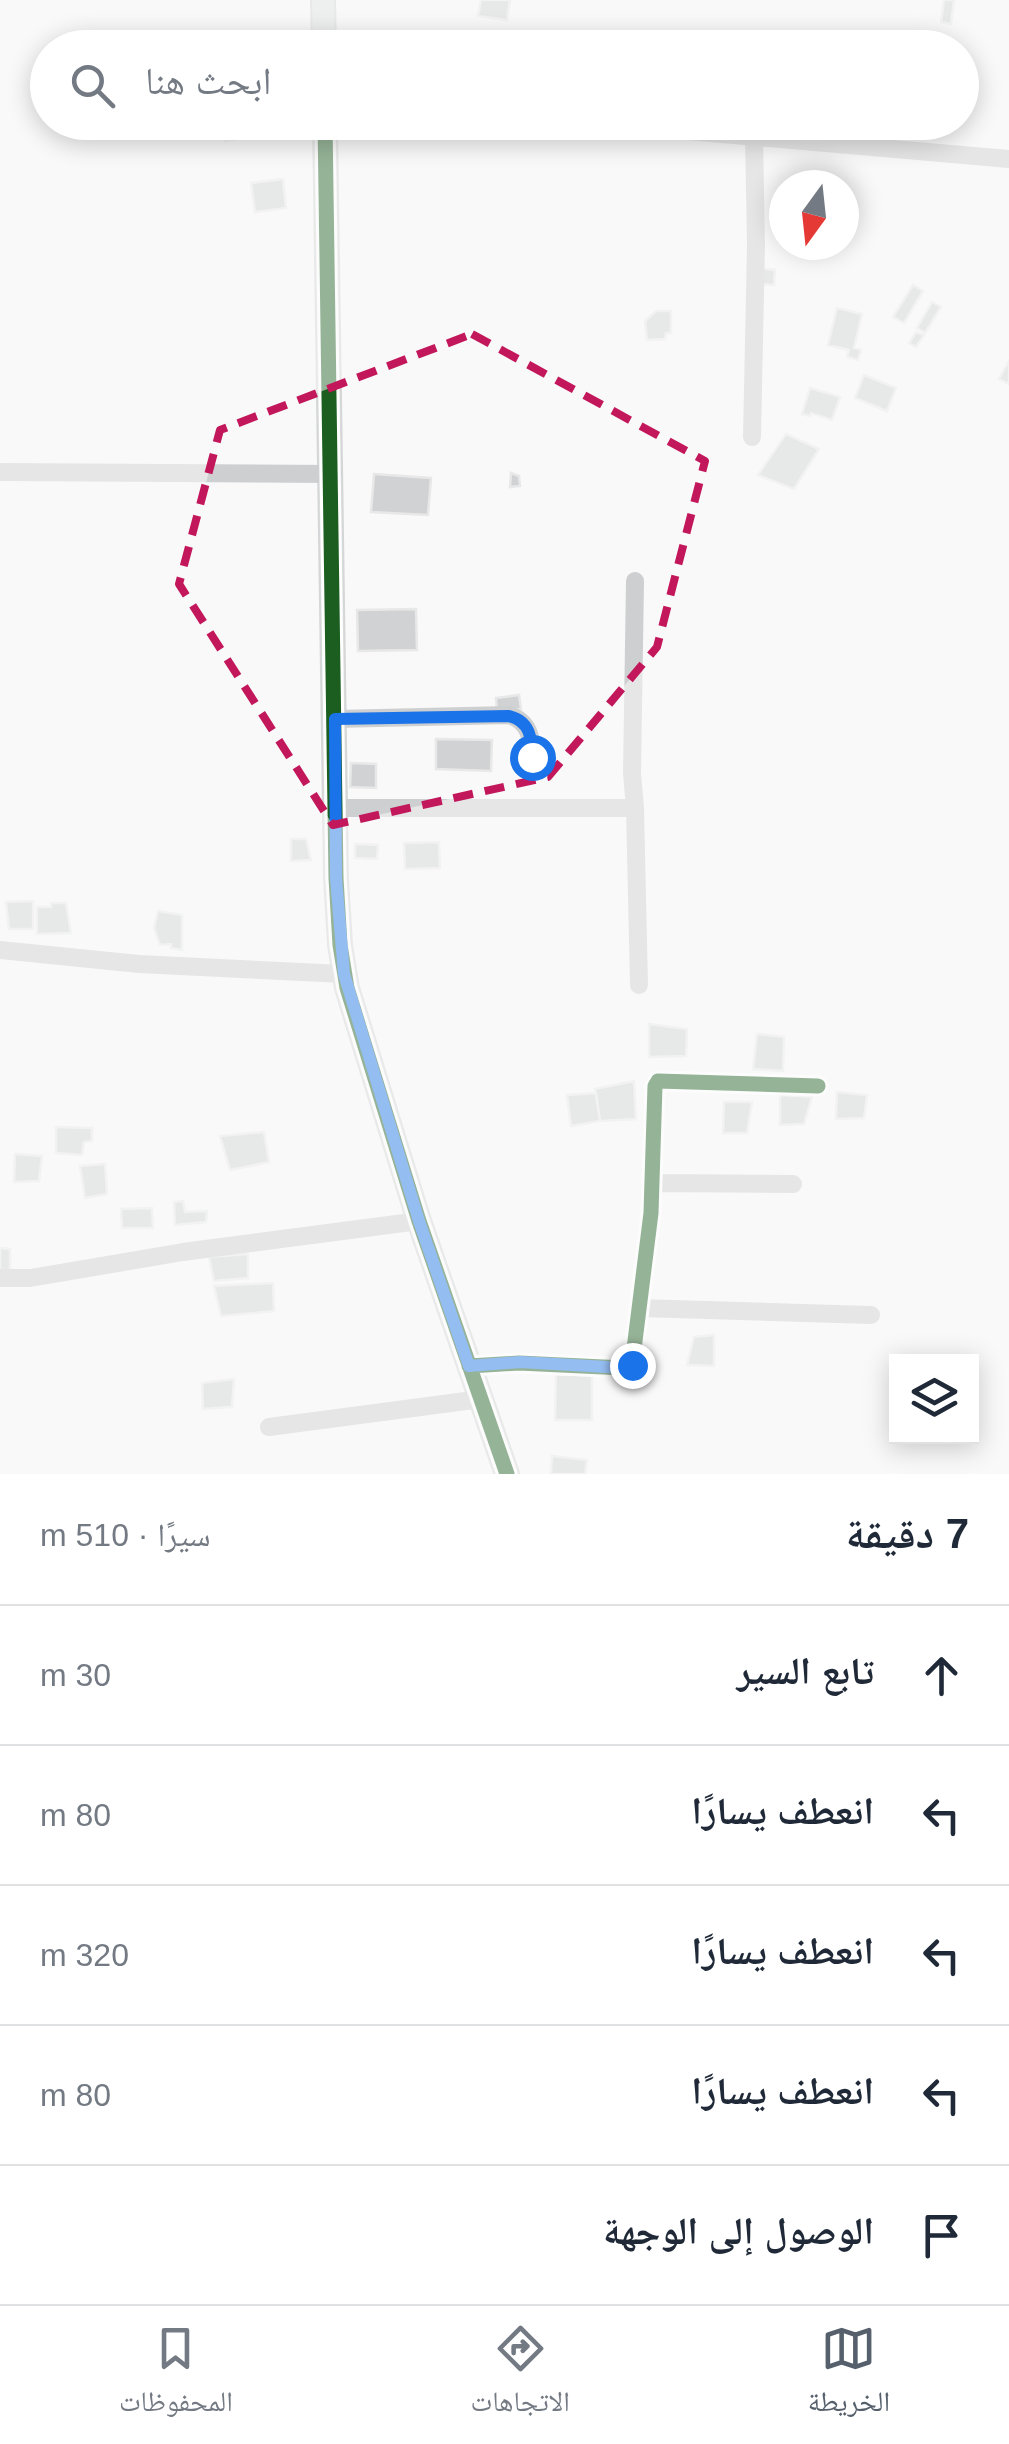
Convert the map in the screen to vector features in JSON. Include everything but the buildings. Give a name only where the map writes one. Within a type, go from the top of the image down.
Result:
[{"type":"street","points":[[323,0],[324,30]]},
{"type":"street","points":[[326,140],[336,878],[344,974],[419,1221],[507,1474]]},
{"type":"street","points":[[752,436],[754,140]]},
{"type":"street","points":[[798,140],[1009,159]]},
{"type":"street","points":[[0,472],[333,474]]},
{"type":"street","points":[[635,581],[632,773],[639,985]]},
{"type":"street","points":[[335,719],[509,716],[527,727],[532,738],[532,757]]},
{"type":"street","points":[[336,808],[635,808]]},
{"type":"street","points":[[0,950],[139,964],[344,974]]},
{"type":"street","points":[[469,1366],[520,1362],[628,1367],[634,1358],[653,1183],[654,1086],[658,1081],[818,1086]]},
{"type":"street","points":[[653,1183],[792,1184]]},
{"type":"street","points":[[0,1278],[30,1278],[182,1252],[419,1221]]},
{"type":"street","points":[[640,1308],[871,1316]]},
{"type":"street","points":[[268,1427],[480,1399]]},
{"type":"highlighted area","points":[[472,334],[705,461],[657,647],[548,777],[333,825],[179,584],[220,430]]},
{"type":"cycle path","points":[[325,140],[340,945],[347,988],[419,1221],[507,1474]]},
{"type":"cycle path","points":[[469,1366],[632,1365],[651,1213],[658,1081],[818,1086]]},
{"type":"route","points":[[532,757],[532,738],[527,727],[509,716],[335,719],[336,878],[344,974],[419,1221],[469,1366],[520,1362],[624,1368],[632,1365]]}]
